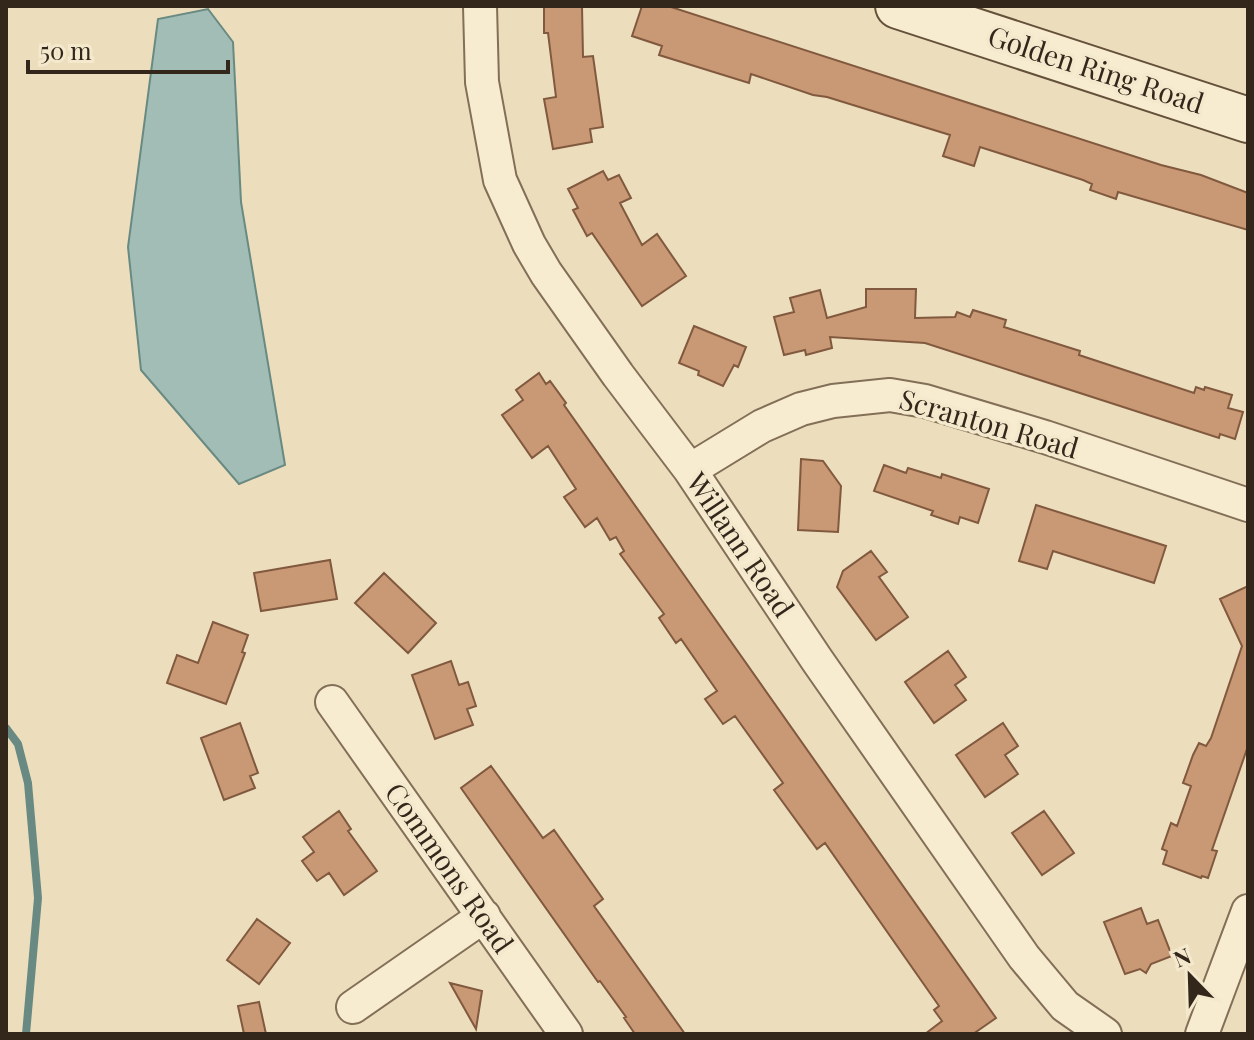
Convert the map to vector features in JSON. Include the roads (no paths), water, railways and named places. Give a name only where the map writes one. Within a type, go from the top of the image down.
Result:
[{"type":"street","name":"Willann Road","points":[[480,6],[482,82],[500,180],[517,220],[546,273],[690,470],[826,673],[1024,957],[1065,1006],[1105,1034]]},
{"type":"street","name":"Golden Ring Road","points":[[898,6],[1248,120]]},
{"type":"street","name":"Scranton Road","points":[[690,470],[762,426],[801,409],[833,401],[890,395],[925,401],[1045,437],[1248,505]]},
{"type":"street","name":"Commons Road","points":[[332,702],[566,1034]]},
{"type":"street","points":[[1202,1034],[1248,911]]},
{"type":"street","points":[[353,1007],[484,916]]},
{"type":"water","points":[[208,9],[233,42],[241,202],[285,465],[239,484],[141,370],[128,247],[158,19]]},
{"type":"waterway","points":[[6,728],[18,744],[28,783],[38,898],[26,1034]]}]
